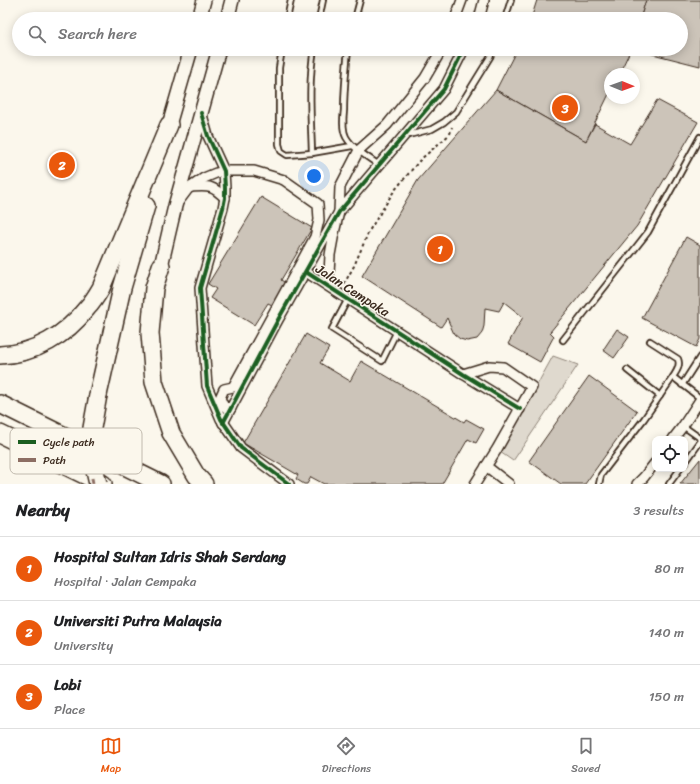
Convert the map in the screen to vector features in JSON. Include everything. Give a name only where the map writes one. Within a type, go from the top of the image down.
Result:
[{"type":"highway","points":[[0,356],[28,351],[46,344],[72,325],[88,308],[102,288],[169,125]]},
{"type":"highway","points":[[92,428],[122,288],[169,125]]},
{"type":"highway","points":[[160,266],[154,288],[150,333],[154,382],[171,433],[196,475],[204,484]]},
{"type":"highway","points":[[0,404],[48,428]]},
{"type":"highway","points":[[0,434],[10,439]]},
{"type":"highway","points":[[82,474],[103,484]]},
{"type":"highway","points":[[96,474],[98,484]]},
{"type":"highway","points":[[140,474],[160,484]]},
{"type":"main road","points":[[201,12],[204,0]]},
{"type":"main road","points":[[229,12],[232,0]]},
{"type":"main road","points":[[169,125],[189,56]]},
{"type":"main road","points":[[160,266],[175,206],[217,56]]},
{"type":"street","points":[[458,12],[462,0]]},
{"type":"street","points":[[480,12],[484,0]]},
{"type":"street","name":"Jalan Cempaka","points":[[330,287],[330,255],[339,212],[340,188],[356,148],[387,125],[425,78],[438,56]]},
{"type":"street","name":"Jalan Cempaka","points":[[460,56],[444,89],[339,212],[306,272],[463,374],[520,409]]},
{"type":"street","points":[[201,113],[208,136],[224,171],[225,188],[223,208],[200,288],[207,386],[223,423],[241,448],[289,484]]},
{"type":"street","points":[[175,206],[188,189],[204,178],[224,171],[254,171],[284,180],[318,204],[319,220],[315,237],[233,387],[224,389],[220,398],[224,407],[231,408]]},
{"type":"street","points":[[191,187],[210,186],[217,190],[225,198]]},
{"type":"street","points":[[223,423],[279,318],[306,272]]},
{"type":"street","points":[[463,374],[489,366],[503,367],[532,387],[475,484]]},
{"type":"street","points":[[675,436],[700,399]]},
{"type":"street","points":[[486,466],[509,484]]},
{"type":"street","points":[[637,484],[652,467]]},
{"type":"lane","points":[[288,12],[290,0]]},
{"type":"lane","points":[[320,12],[323,0]]},
{"type":"lane","points":[[357,12],[360,0]]},
{"type":"lane","points":[[507,12],[511,0]]},
{"type":"lane","points":[[281,56],[279,68],[279,144],[281,151],[287,155],[356,148]]},
{"type":"lane","points":[[312,153],[310,117],[313,56]]},
{"type":"lane","points":[[347,56],[344,82],[344,133],[346,138],[356,148],[379,165]]},
{"type":"lane","points":[[403,136],[432,129],[444,122],[456,112],[490,56]]},
{"type":"lane","points":[[563,340],[648,232],[700,137]]},
{"type":"lane","points":[[348,299],[332,329],[382,361],[397,331]]},
{"type":"lane","points":[[599,484],[601,475],[644,419],[673,377],[679,365],[678,359],[650,341]]},
{"type":"lane","points":[[682,384],[700,357]]},
{"type":"lane","points":[[627,370],[660,396]]},
{"type":"lane","points":[[673,377],[700,399]]},
{"type":"lane","points":[[683,426],[700,438]]},
{"type":"lane","points":[[688,458],[700,442]]},
{"type":"lane","points":[[669,484],[678,472]]},
{"type":"path","points":[[338,292],[354,266],[369,231],[394,191],[420,160],[450,134],[456,112]]},
{"type":"shaded area","points":[[553,356],[578,365],[513,461],[500,452]]},
{"type":"building","points":[[537,0],[646,0],[642,12],[533,12]]},
{"type":"building","points":[[646,0],[700,0],[700,66],[661,56],[688,56],[688,12],[642,12]]},
{"type":"building","points":[[513,56],[628,56],[622,68],[604,68],[604,104],[586,141],[496,90]]},
{"type":"building","points":[[496,90],[586,141],[595,124],[630,144],[657,100],[698,122],[637,226],[550,332],[554,336],[540,362],[508,344],[523,317],[504,302],[499,311],[485,308],[482,333],[477,339],[467,341],[460,339],[454,334],[447,318],[441,327],[362,276],[418,180]]},
{"type":"building","points":[[261,197],[312,228],[281,280],[287,284],[274,306],[268,303],[254,325],[210,298],[216,289],[208,284]]},
{"type":"building","points":[[686,237],[700,245],[700,339],[696,347],[642,318]]},
{"type":"building","points":[[617,329],[629,337],[614,358],[603,350]]},
{"type":"building","points":[[306,334],[329,348],[320,363],[350,381],[361,361],[464,422],[466,419],[484,429],[476,443],[468,439],[442,484],[324,484],[311,477],[307,484],[304,484],[296,479],[298,475],[243,443]]},
{"type":"building","points":[[589,376],[637,411],[585,484],[561,484],[529,461]]},
{"type":"building","points":[[700,459],[700,484],[680,484]]},
{"type":"marked path","points":[[92,478],[93,484]]},
{"type":"cycle path","points":[[223,423],[279,318],[339,212],[444,89],[460,56]]},
{"type":"cycle path","points":[[201,113],[208,136],[224,171],[225,188],[223,208],[200,288],[207,386],[221,419],[241,448],[289,484]]},
{"type":"cycle path","points":[[306,272],[463,374],[520,409]]},
{"type":"place","name":"Lobi","points":[[565,108]]},
{"type":"place","name":"Universiti Putra Malaysia","points":[[62,165]]},
{"type":"place","name":"Hospital Sultan Idris Shah Serdang","points":[[440,249]]}]
